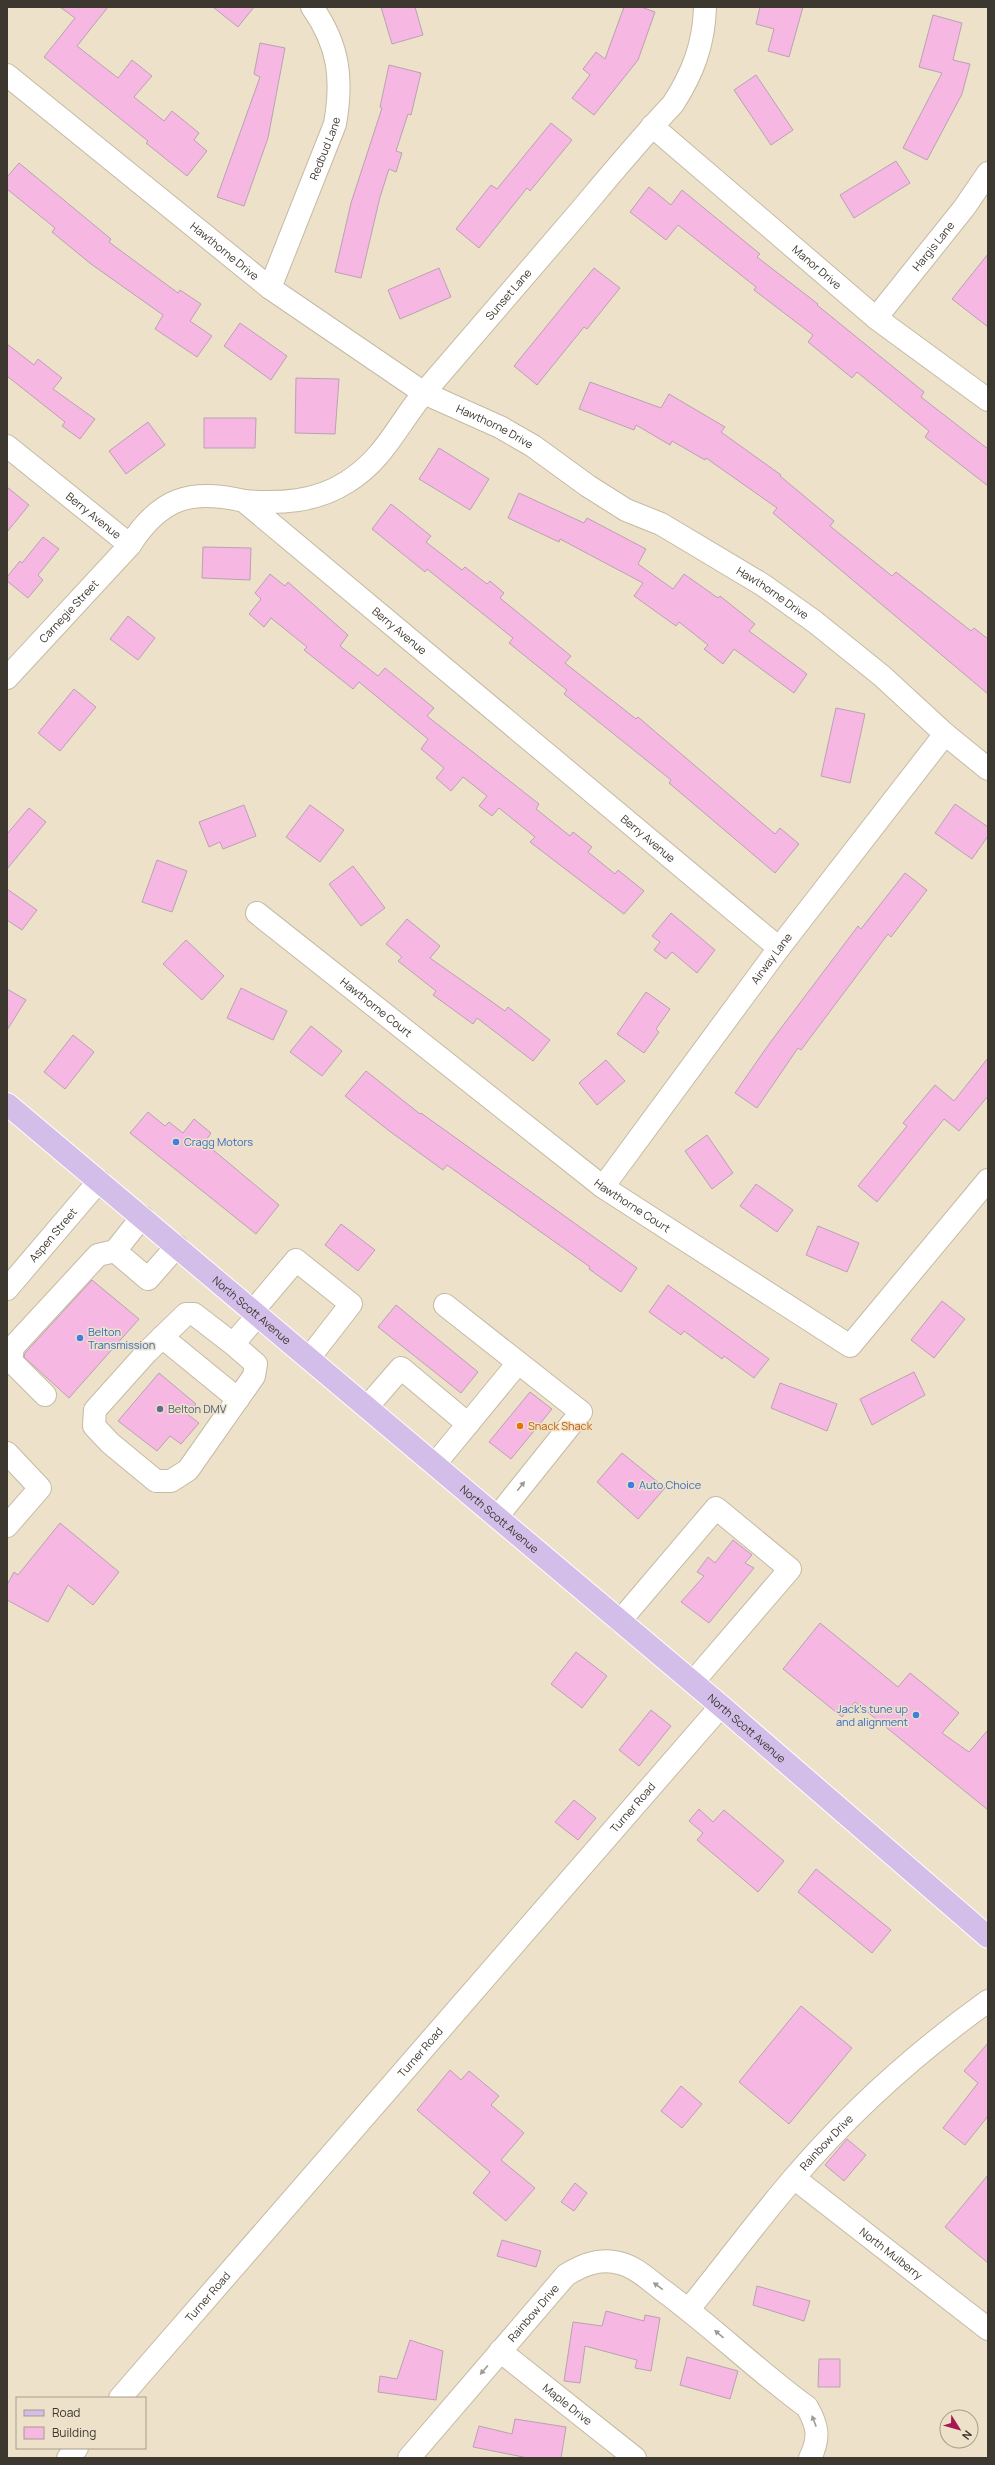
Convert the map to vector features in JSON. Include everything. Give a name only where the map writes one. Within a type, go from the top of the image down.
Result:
[{"type":"main road","name":"North Scott Avenue","points":[[7,1104],[693,1682],[988,1937]]},
{"type":"street","name":"Redbud Lane","points":[[270,288],[335,124],[340,97],[339,71],[334,47],[322,21],[312,7]]},
{"type":"street","name":"Sunset Lane","points":[[244,501],[270,503],[296,501],[323,494],[346,483],[367,468],[385,449],[424,393],[652,126],[673,104],[688,82],[699,54],[704,28],[705,7]]},
{"type":"street","name":"Hawthorne Drive","points":[[7,75],[270,288],[424,393],[500,427],[533,446],[588,486],[626,510],[661,524],[763,585],[815,622],[882,676],[945,734],[988,769]]},
{"type":"street","name":"Manor Drive","points":[[652,126],[876,318],[988,400]]},
{"type":"street","name":"Hargis Lane","points":[[876,318],[964,208],[988,173]]},
{"type":"street","name":"Berry Avenue","points":[[7,446],[130,545],[147,522],[158,512],[177,501],[196,496],[218,495],[244,501],[779,948]]},
{"type":"street","name":"Carnegie Street","points":[[7,678],[130,545]]},
{"type":"street","name":"Airway Lane","points":[[603,1187],[779,948],[945,734]]},
{"type":"street","name":"Hawthorne Court","points":[[257,913],[603,1187],[850,1346],[988,1180]]},
{"type":"street","name":"Aspen Street","points":[[7,1289],[100,1181]]},
{"type":"street","points":[[45,1395],[11,1362],[13,1347],[98,1255],[115,1251],[142,1217]]},
{"type":"street","points":[[115,1251],[148,1278],[177,1246]]},
{"type":"street","points":[[233,1344],[296,1260],[351,1304],[309,1358]]},
{"type":"street","points":[[445,1305],[580,1412],[497,1517]]},
{"type":"street","points":[[186,1314],[194,1314],[233,1344],[256,1364],[254,1376],[188,1470],[171,1481],[156,1480],[110,1443],[94,1426],[95,1410],[162,1337],[186,1314]]},
{"type":"street","points":[[162,1337],[238,1399]]},
{"type":"street","points":[[434,1464],[518,1363]]},
{"type":"street","points":[[367,1407],[400,1368],[468,1424]]},
{"type":"street","points":[[7,1453],[40,1488],[7,1526]]},
{"type":"street","points":[[620,1621],[716,1508],[790,1569],[693,1682]]},
{"type":"street","name":"Turner Road","points":[[121,2397],[721,1706]]},
{"type":"street","name":"Rainbow Drive","points":[[689,2309],[794,2178],[843,2125],[906,2065],[988,2001]]},
{"type":"street","name":"North Mulberry","points":[[794,2178],[988,2329]]},
{"type":"street","name":"Rainbow Drive","points":[[408,2458],[566,2275],[581,2266],[597,2261],[615,2262],[631,2267],[689,2309],[807,2407],[815,2421],[818,2433],[816,2446],[810,2458]]},
{"type":"street","name":"Maple Drive","points":[[500,2351],[635,2458]]},
{"type":"street","points":[[68,2458],[76,2449]]},
{"type":"building","points":[[60,7],[108,7],[77,46],[118,78],[132,60],[152,76],[134,97],[164,121],[172,111],[199,133],[194,140],[207,151],[187,176],[146,143],[148,141],[44,57],[75,18]]},
{"type":"building","points":[[213,7],[254,7],[238,27]]},
{"type":"building","points":[[381,7],[415,7],[423,35],[392,44]]},
{"type":"building","points":[[624,7],[641,7],[655,12],[638,60],[594,115],[572,98],[590,75],[583,69],[596,52],[605,59]]},
{"type":"building","points":[[760,7],[803,7],[789,57],[768,51],[774,29],[756,24]]},
{"type":"building","points":[[933,15],[962,23],[953,60],[970,64],[962,94],[927,160],[903,148],[942,73],[919,67]]},
{"type":"building","points":[[260,43],[285,48],[268,138],[244,206],[217,197],[260,77],[254,74]]},
{"type":"building","points":[[389,65],[421,73],[411,115],[408,114],[396,151],[402,153],[396,172],[389,169],[380,197],[361,278],[335,272],[351,203],[382,108],[380,107]]},
{"type":"building","points":[[756,75],[793,130],[771,145],[734,90]]},
{"type":"building","points":[[551,123],[572,140],[530,191],[527,188],[479,248],[456,229],[491,185],[497,189]]},
{"type":"building","points":[[896,161],[910,183],[854,218],[840,195]]},
{"type":"building","points":[[19,163],[111,239],[109,242],[178,293],[180,290],[201,304],[190,321],[212,336],[197,357],[155,329],[163,315],[91,264],[52,232],[55,228],[7,189],[7,177]]},
{"type":"building","points":[[649,187],[671,205],[682,190],[760,254],[757,257],[818,304],[817,305],[924,392],[921,397],[988,449],[988,486],[925,437],[929,431],[857,372],[852,378],[808,342],[813,335],[754,290],[756,287],[678,225],[666,240],[630,212]]},
{"type":"building","points":[[988,254],[988,327],[952,299]]},
{"type":"building","points":[[439,268],[451,297],[400,319],[388,290]]},
{"type":"building","points":[[594,268],[620,288],[587,329],[584,327],[537,385],[514,366]]},
{"type":"building","points":[[240,323],[287,356],[271,380],[224,346]]},
{"type":"building","points":[[7,344],[34,365],[38,359],[62,378],[53,389],[95,419],[80,439],[62,426],[65,422],[7,376]]},
{"type":"building","points":[[296,378],[339,379],[335,434],[295,433]]},
{"type":"building","points":[[590,382],[661,408],[669,394],[725,427],[721,432],[781,475],[780,476],[834,521],[830,526],[892,576],[896,572],[971,631],[974,628],[988,639],[988,694],[773,513],[777,508],[706,458],[705,460],[672,441],[670,445],[636,425],[634,430],[579,409]]},
{"type":"building","points":[[204,418],[256,418],[255,448],[204,448]]},
{"type":"building","points":[[148,422],[165,445],[126,474],[109,451]]},
{"type":"building","points":[[439,448],[489,479],[470,510],[419,479]]},
{"type":"building","points":[[7,487],[29,505],[7,532]]},
{"type":"building","points":[[519,493],[584,523],[587,518],[646,549],[638,564],[673,589],[684,574],[718,598],[720,596],[755,624],[749,631],[807,674],[794,693],[734,649],[723,664],[704,649],[708,645],[679,622],[676,626],[634,596],[643,583],[560,539],[559,542],[508,518]]},
{"type":"building","points":[[391,504],[431,536],[426,542],[462,570],[465,567],[487,584],[490,581],[504,593],[500,598],[571,656],[565,663],[636,719],[638,717],[775,834],[780,828],[799,844],[775,873],[669,783],[671,780],[564,694],[567,690],[509,643],[513,638],[427,569],[425,572],[372,529]]},
{"type":"building","points":[[43,537],[59,549],[38,575],[43,580],[28,598],[7,581],[7,577],[20,561],[22,563]]},
{"type":"building","points":[[203,547],[251,548],[250,580],[202,578]]},
{"type":"building","points":[[270,574],[285,586],[288,582],[348,635],[340,646],[378,676],[385,668],[434,708],[427,716],[539,804],[536,809],[570,836],[573,832],[592,847],[588,852],[615,874],[618,870],[644,891],[624,914],[530,842],[535,837],[499,808],[492,816],[479,806],[487,796],[463,777],[451,791],[436,778],[444,768],[421,749],[428,739],[359,682],[353,689],[304,650],[307,647],[271,618],[264,627],[249,614],[261,599],[255,593]]},
{"type":"building","points":[[128,616],[155,638],[138,660],[110,639]]},
{"type":"building","points":[[74,689],[96,707],[60,751],[38,733]]},
{"type":"building","points":[[836,708],[865,714],[850,783],[821,776]]},
{"type":"building","points":[[955,804],[988,827],[988,836],[972,859],[935,833]]},
{"type":"building","points":[[244,805],[256,836],[223,849],[220,842],[209,847],[199,822]]},
{"type":"building","points":[[310,805],[344,830],[320,862],[286,837]]},
{"type":"building","points":[[29,808],[46,822],[7,869],[7,834]]},
{"type":"building","points":[[157,860],[187,871],[172,912],[142,902]]},
{"type":"building","points":[[353,866],[385,908],[361,926],[329,884]]},
{"type":"building","points":[[905,873],[927,890],[891,937],[888,934],[801,1050],[798,1048],[757,1108],[735,1093],[769,1044],[858,926],[861,929]]},
{"type":"building","points":[[7,889],[37,910],[22,930],[7,920]]},
{"type":"building","points":[[671,913],[715,950],[697,973],[672,952],[666,959],[654,950],[660,942],[652,936]]},
{"type":"building","points":[[407,919],[440,946],[430,958],[505,1011],[508,1007],[550,1040],[533,1061],[477,1018],[473,1024],[433,995],[436,991],[398,961],[402,957],[386,944]]},
{"type":"building","points":[[186,940],[224,976],[202,1000],[163,964]]},
{"type":"building","points":[[241,988],[287,1011],[273,1040],[227,1018]]},
{"type":"building","points":[[7,989],[26,1000],[7,1030]]},
{"type":"building","points":[[646,992],[670,1009],[656,1029],[659,1032],[644,1053],[617,1034]]},
{"type":"building","points":[[311,1026],[342,1051],[322,1076],[290,1052]]},
{"type":"building","points":[[73,1035],[94,1052],[65,1089],[44,1072]]},
{"type":"building","points":[[988,1058],[988,1096],[959,1131],[944,1119],[877,1202],[858,1186],[907,1126],[903,1123],[935,1085],[954,1101]]},
{"type":"building","points":[[606,1060],[625,1081],[597,1105],[579,1083]]},
{"type":"building","points":[[366,1071],[420,1114],[421,1113],[637,1268],[621,1292],[589,1269],[590,1267],[447,1165],[443,1170],[388,1130],[345,1096]]},
{"type":"building","points":[[148,1112],[165,1126],[169,1122],[183,1133],[194,1119],[211,1133],[207,1139],[214,1146],[212,1149],[279,1205],[256,1234],[130,1133]]},
{"type":"building","points":[[707,1135],[733,1173],[712,1189],[685,1151]]},
{"type":"building","points":[[756,1184],[793,1210],[777,1232],[740,1206]]},
{"type":"building","points":[[341,1224],[375,1250],[358,1271],[325,1245]]},
{"type":"building","points":[[818,1226],[859,1243],[847,1272],[806,1255]]},
{"type":"building","name":"Belton Transmission","points":[[92,1280],[139,1319],[69,1398],[24,1357],[25,1353]]},
{"type":"building","points":[[668,1285],[769,1359],[754,1378],[724,1356],[722,1359],[684,1331],[681,1335],[649,1312]]},
{"type":"building","points":[[942,1301],[965,1319],[934,1358],[911,1340]]},
{"type":"building","points":[[396,1305],[478,1372],[461,1393],[378,1327]]},
{"type":"building","points":[[914,1372],[925,1395],[872,1425],[860,1399]]},
{"type":"building","name":"Belton DMV","points":[[159,1373],[196,1404],[187,1414],[199,1423],[181,1444],[170,1436],[157,1451],[118,1421]]},
{"type":"building","points":[[780,1383],[837,1404],[827,1431],[771,1408]]},
{"type":"building","name":"Snack Shack","points":[[530,1392],[552,1409],[511,1459],[489,1442]]},
{"type":"building","name":"Auto Choice","points":[[622,1453],[665,1488],[638,1519],[597,1482]]},
{"type":"building","points":[[60,1523],[119,1572],[93,1605],[68,1585],[48,1622],[7,1600],[7,1585],[14,1572],[18,1575]]},
{"type":"building","points":[[733,1540],[752,1555],[745,1563],[754,1568],[709,1623],[681,1602],[704,1576],[697,1572],[708,1557],[715,1563]]},
{"type":"building","points":[[820,1623],[898,1687],[910,1673],[959,1713],[942,1733],[969,1752],[988,1730],[988,1810],[855,1702],[842,1717],[783,1669]]},
{"type":"building","points":[[576,1652],[607,1676],[582,1708],[551,1684]]},
{"type":"building","points":[[651,1710],[671,1726],[639,1766],[619,1750]]},
{"type":"building","points":[[574,1800],[596,1818],[578,1840],[555,1822]]},
{"type":"building","points":[[699,1809],[713,1822],[724,1810],[784,1861],[758,1892],[697,1840],[703,1833],[689,1821]]},
{"type":"building","points":[[816,1869],[891,1930],[872,1953],[798,1892]]},
{"type":"building","points":[[801,2006],[852,2048],[789,2124],[739,2082]]},
{"type":"building","points":[[988,2043],[988,2116],[965,2145],[943,2128],[978,2083],[964,2071]]},
{"type":"building","points":[[450,2070],[461,2080],[469,2071],[499,2096],[491,2105],[524,2133],[501,2160],[535,2188],[506,2221],[473,2193],[490,2172],[417,2110]]},
{"type":"building","points":[[681,2086],[702,2104],[682,2128],[661,2111]]},
{"type":"building","points":[[847,2139],[866,2155],[844,2181],[825,2165]]},
{"type":"building","points":[[988,2175],[988,2263],[945,2227]]},
{"type":"building","points":[[575,2183],[587,2193],[574,2211],[561,2202]]},
{"type":"building","points":[[502,2240],[541,2251],[536,2267],[497,2256]]},
{"type":"building","points":[[757,2286],[810,2301],[804,2321],[753,2305]]},
{"type":"building","points":[[606,2311],[644,2321],[645,2315],[660,2318],[651,2371],[635,2368],[637,2360],[585,2346],[580,2383],[564,2381],[573,2322],[602,2326]]},
{"type":"building","points":[[410,2340],[443,2351],[436,2400],[378,2392],[380,2376],[397,2379]]},
{"type":"building","points":[[687,2357],[738,2371],[730,2399],[680,2385]]},
{"type":"building","points":[[819,2359],[840,2359],[840,2387],[818,2387]]},
{"type":"building","points":[[515,2419],[566,2427],[561,2458],[528,2458],[473,2447],[479,2426],[512,2434]]},
{"type":"place","name":"Cragg Motors","points":[[176,1142]]},
{"type":"place","name":"Belton Transmission","points":[[80,1338]]},
{"type":"place","name":"Belton DMV","points":[[160,1409]]},
{"type":"place","name":"Snack Shack","points":[[520,1426]]},
{"type":"place","name":"Auto Choice","points":[[631,1485]]},
{"type":"place","name":"Jack's tune up and alignment","points":[[916,1715]]}]
